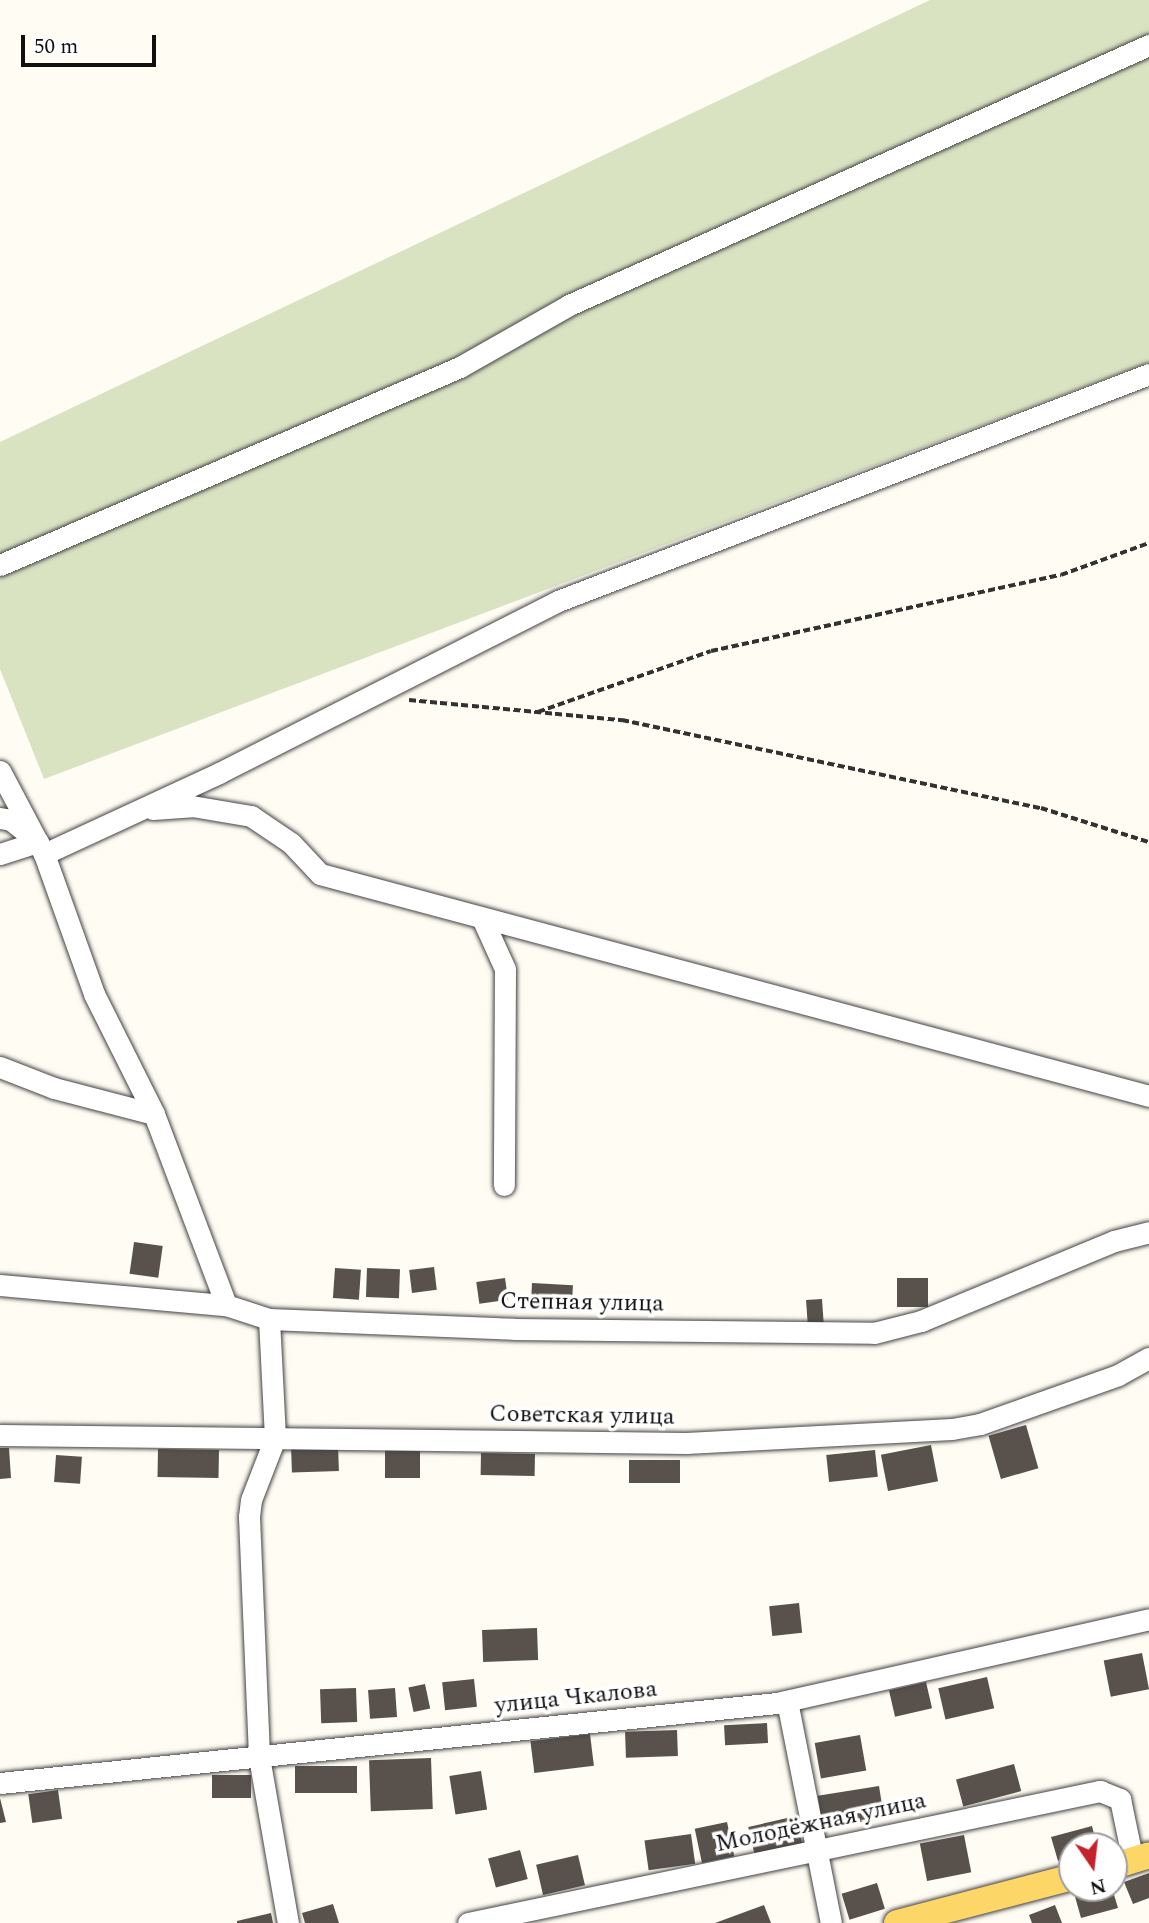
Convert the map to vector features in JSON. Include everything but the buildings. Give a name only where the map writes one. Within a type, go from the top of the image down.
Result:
[{"type":"main road","points":[[897,1923],[1058,1881]]},
{"type":"street","points":[[0,565],[460,367],[569,304],[1149,45]]},
{"type":"street","points":[[0,853],[41,848],[141,810],[558,601],[1149,374]]},
{"type":"street","points":[[0,771],[41,848],[94,994],[153,1114],[226,1305]]},
{"type":"street","points":[[141,810],[192,806],[251,816],[291,843],[320,874],[1149,1096]]},
{"type":"street","points":[[0,818],[11,820],[41,848]]},
{"type":"street","points":[[482,918],[505,969],[504,1185]]},
{"type":"street","points":[[0,1067],[54,1088],[153,1114]]},
{"type":"street","name":"Степная улица","points":[[0,1285],[226,1305],[269,1319],[514,1329],[874,1333],[921,1321],[1114,1241],[1149,1232]]},
{"type":"street","points":[[269,1319],[275,1438],[251,1500],[249,1517],[259,1757],[288,1923]]},
{"type":"street","name":"Советская улица","points":[[0,1435],[686,1443],[952,1429],[981,1424],[1118,1375],[1149,1358]]},
{"type":"street","name":"улица Чкалова","points":[[0,1783],[786,1701],[1149,1619]]},
{"type":"street","points":[[786,1701],[831,1923]]},
{"type":"street","name":"Молодёжная улица","points":[[468,1923],[1107,1791],[1120,1799],[1132,1860]]},
{"type":"path","points":[[537,712],[712,651],[1061,575],[1149,543]]},
{"type":"path","points":[[372,696],[621,720],[1028,805],[1149,842]]},
{"type":"green space","points":[[930,0],[1149,0],[1149,362],[44,779],[0,669],[0,442]]}]
